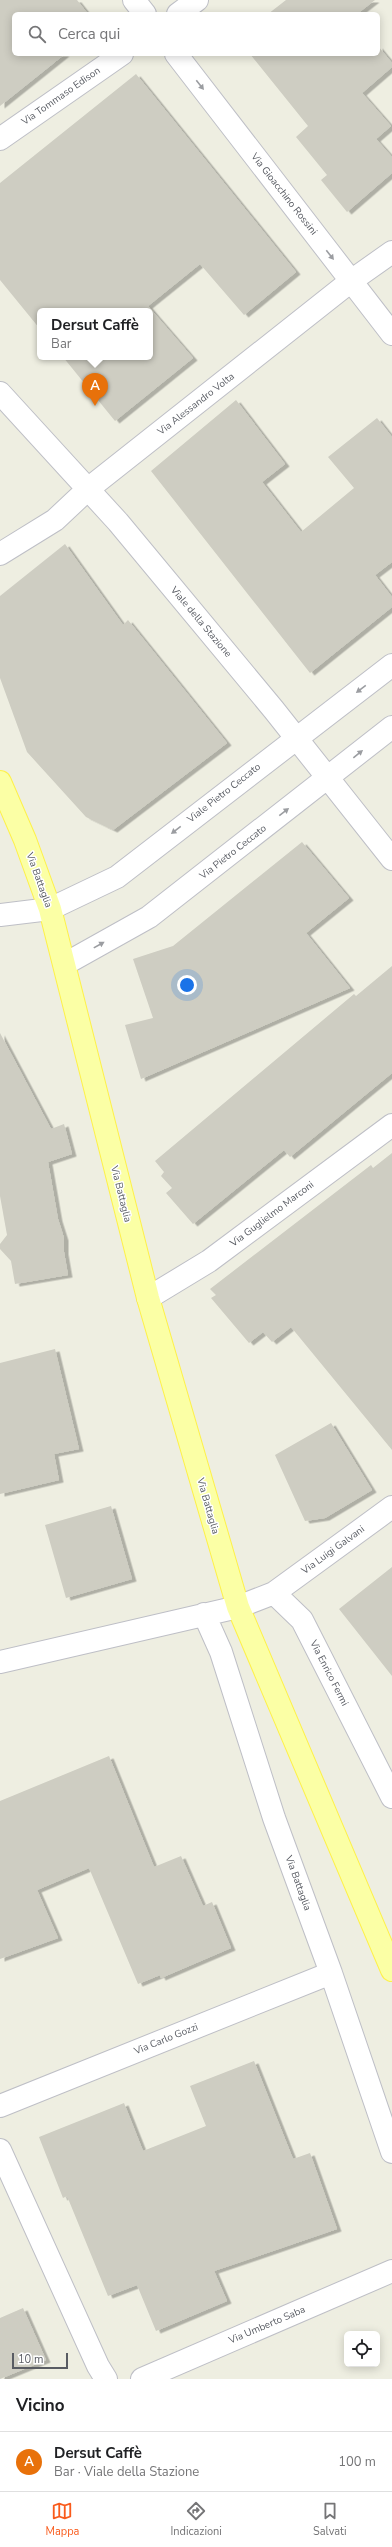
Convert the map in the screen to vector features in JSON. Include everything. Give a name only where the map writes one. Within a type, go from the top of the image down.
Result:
[{"type":"main road","name":"Via Battaglia","points":[[0,782],[25,840],[50,908],[148,1298],[238,1607],[392,1970]]},
{"type":"street","points":[[134,0],[143,12]]},
{"type":"street","points":[[181,12],[197,0]]},
{"type":"street","name":"Via Tommaso Edison","points":[[0,139],[119,56]]},
{"type":"street","name":"Via Gioacchino Rossini","points":[[178,56],[392,334]]},
{"type":"street","name":"Via Alessandro Volta","points":[[0,554],[56,520],[88,490],[351,281],[392,252]]},
{"type":"street","name":"Viale della Stazione","points":[[0,393],[123,528],[296,738],[392,859]]},
{"type":"street","name":"Viale Pietro Ceccato","points":[[0,915],[50,908],[117,877],[392,665]]},
{"type":"street","name":"Via Pietro Ceccato","points":[[65,964],[149,917],[392,727]]},
{"type":"street","name":"Via Guglielmo Marconi","points":[[148,1298],[209,1261],[392,1124]]},
{"type":"street","name":"Via Luigi Galvani","points":[[274,1593],[392,1507]]},
{"type":"street","points":[[0,1662],[238,1607],[274,1593]]},
{"type":"street","name":"Via Enrico Fermi","points":[[274,1593],[302,1620],[392,1797]]},
{"type":"street","name":"Via Battaglia","points":[[204,1614],[221,1652],[274,1818],[331,1973],[392,2152]]},
{"type":"street","name":"Via Carlo Gozzi","points":[[0,2106],[331,1973]]},
{"type":"street","points":[[0,2150],[98,2366],[106,2379]]},
{"type":"street","name":"Via Umberto Saba","points":[[142,2379],[392,2271]]},
{"type":"building","points":[[0,0],[77,0],[86,12],[12,12],[12,56],[62,56],[0,106]]},
{"type":"building","points":[[286,0],[375,0],[360,12],[271,12]]},
{"type":"building","points":[[380,48],[392,63],[392,67],[362,93],[391,126],[376,139],[392,157],[392,173],[347,212],[321,180],[327,175],[296,137],[308,126],[252,56],[380,56]]},
{"type":"building","points":[[136,74],[296,272],[244,315],[200,264],[148,306],[150,308],[37,308],[37,325],[0,280],[0,183]]},
{"type":"building","points":[[153,312],[193,358],[115,421],[65,360],[153,360]]},
{"type":"building","points":[[236,400],[285,464],[262,482],[301,532],[354,488],[328,457],[377,418],[392,437],[392,562],[375,575],[392,597],[392,607],[310,673],[151,471]]},
{"type":"building","points":[[65,544],[123,625],[128,620],[227,743],[113,830],[86,817],[27,752],[0,678],[0,596]]},
{"type":"building","points":[[302,842],[349,898],[306,933],[350,988],[141,1079],[125,1025],[153,1018],[133,959],[173,946]]},
{"type":"building","points":[[392,966],[392,1073],[290,1157],[284,1150],[193,1224],[166,1193],[172,1188],[161,1176],[164,1172],[155,1161],[354,994],[356,996]]},
{"type":"building","points":[[0,1033],[51,1129],[64,1124],[72,1154],[48,1162],[58,1219],[64,1238],[64,1252],[68,1275],[15,1284],[11,1261],[0,1249],[0,1244],[7,1235],[0,1196]]},
{"type":"building","points":[[392,1153],[392,1450],[291,1327],[272,1342],[263,1332],[249,1343],[211,1298],[216,1295],[210,1289],[371,1165],[373,1168]]},
{"type":"building","points":[[55,1349],[79,1449],[54,1454],[59,1480],[0,1494],[0,1363]]},
{"type":"building","points":[[331,1423],[372,1490],[325,1518],[305,1521],[275,1455]]},
{"type":"building","points":[[111,1506],[132,1579],[66,1598],[45,1525]]},
{"type":"building","points":[[392,1567],[392,1676],[339,1609]]},
{"type":"building","points":[[109,1756],[154,1867],[181,1856],[203,1906],[212,1902],[231,1948],[161,1978],[160,1975],[138,1984],[89,1868],[37,1890],[58,1938],[0,1959],[0,1801]]},
{"type":"building","points":[[254,2061],[293,2159],[310,2153],[337,2229],[214,2271],[227,2301],[156,2331],[137,2285],[108,2296],[67,2196],[63,2198],[39,2137],[124,2103],[143,2151],[206,2126],[190,2086]]},
{"type":"building","points":[[23,2308],[46,2360],[0,2379],[0,2318]]},
{"type":"place","name":"Dersut Caffè","points":[[95,406]]}]
